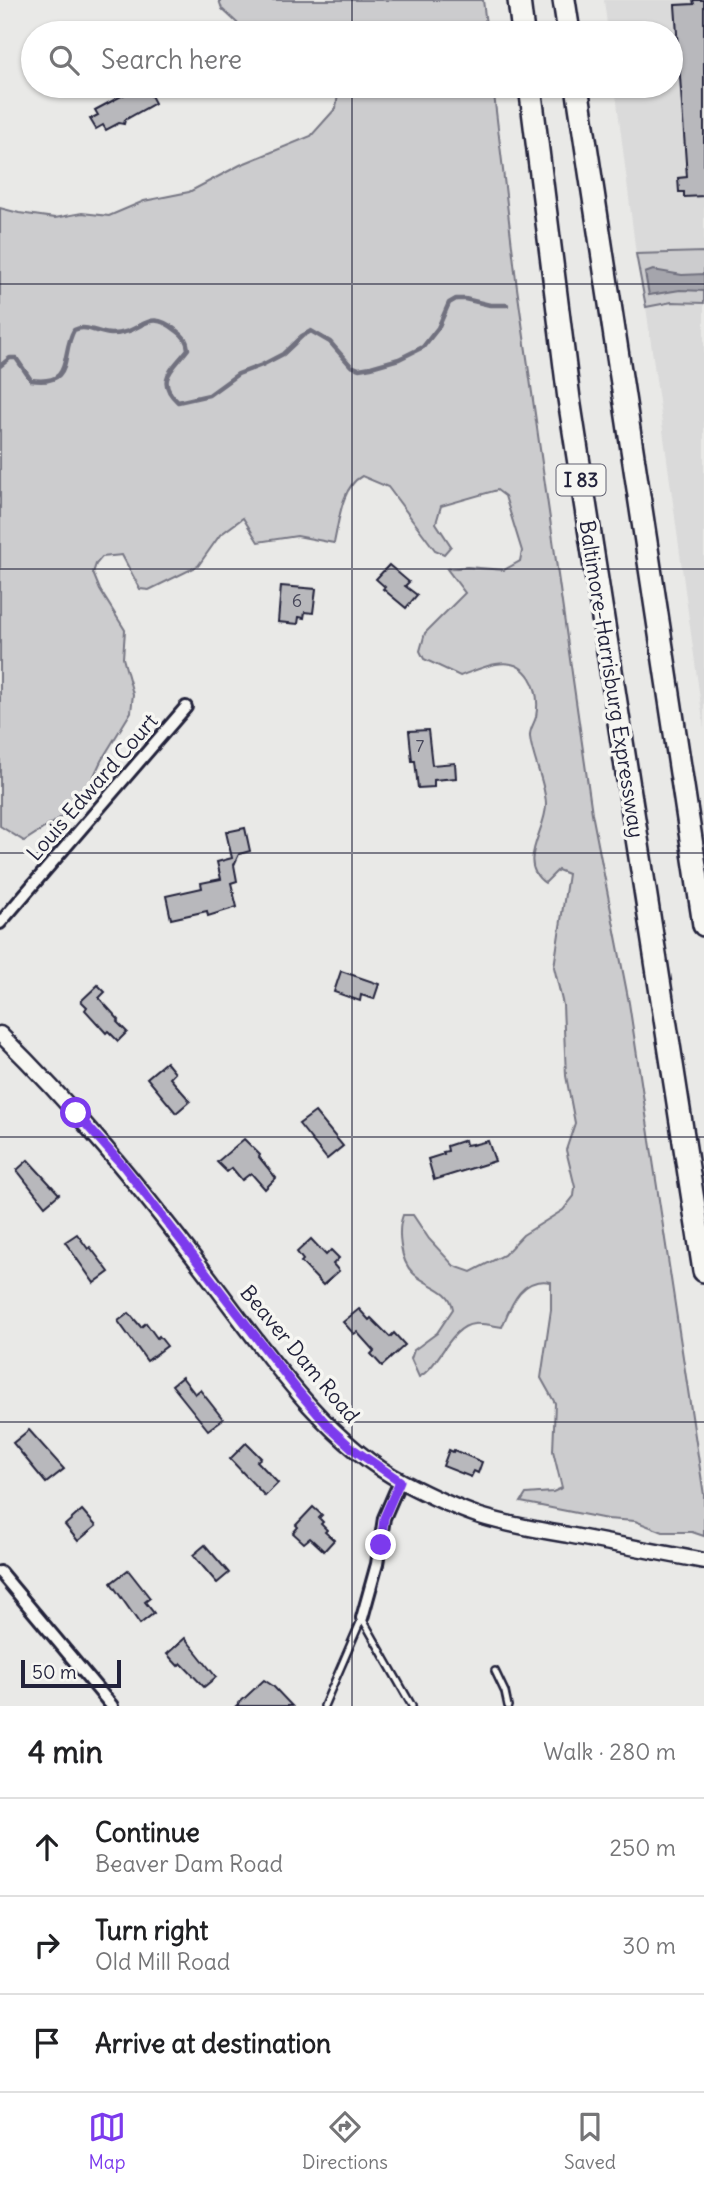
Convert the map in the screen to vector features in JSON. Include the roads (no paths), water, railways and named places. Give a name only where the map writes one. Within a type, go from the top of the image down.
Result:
[{"type":"highway","points":[[519,0],[522,21]]},
{"type":"highway","points":[[565,0],[568,21]]},
{"type":"highway","points":[[579,0],[581,21]]},
{"type":"highway","name":"Baltimore-Harrisburg Expressway","points":[[531,98],[569,400],[704,1271]]},
{"type":"highway","name":"I 83","points":[[579,98],[704,925]]},
{"type":"highway","points":[[587,98],[600,248]]},
{"type":"street","name":"Louis Edward Court","points":[[0,923],[186,707]]},
{"type":"street","name":"Beaver Dam Road","points":[[0,1034],[61,1096],[124,1167],[298,1391],[330,1428],[353,1449],[400,1481],[481,1516],[549,1532],[701,1560]]},
{"type":"street","points":[[362,1618],[377,1564],[384,1518],[400,1481]]},
{"type":"street","points":[[0,1572],[112,1706]]},
{"type":"lane","points":[[324,1706],[362,1618]]},
{"type":"lane","points":[[362,1618],[412,1706]]},
{"type":"lane","points":[[495,1671],[508,1706]]},
{"type":"waterway","points":[[0,366],[10,358],[16,358],[31,380],[45,381],[54,378],[64,367],[74,330],[83,328],[106,334],[122,333],[145,323],[158,321],[179,333],[188,346],[168,375],[167,387],[178,402],[209,395],[238,374],[283,354],[311,331],[330,342],[351,366],[359,369],[399,359],[423,347],[438,328],[449,303],[456,299],[507,305]]}]
